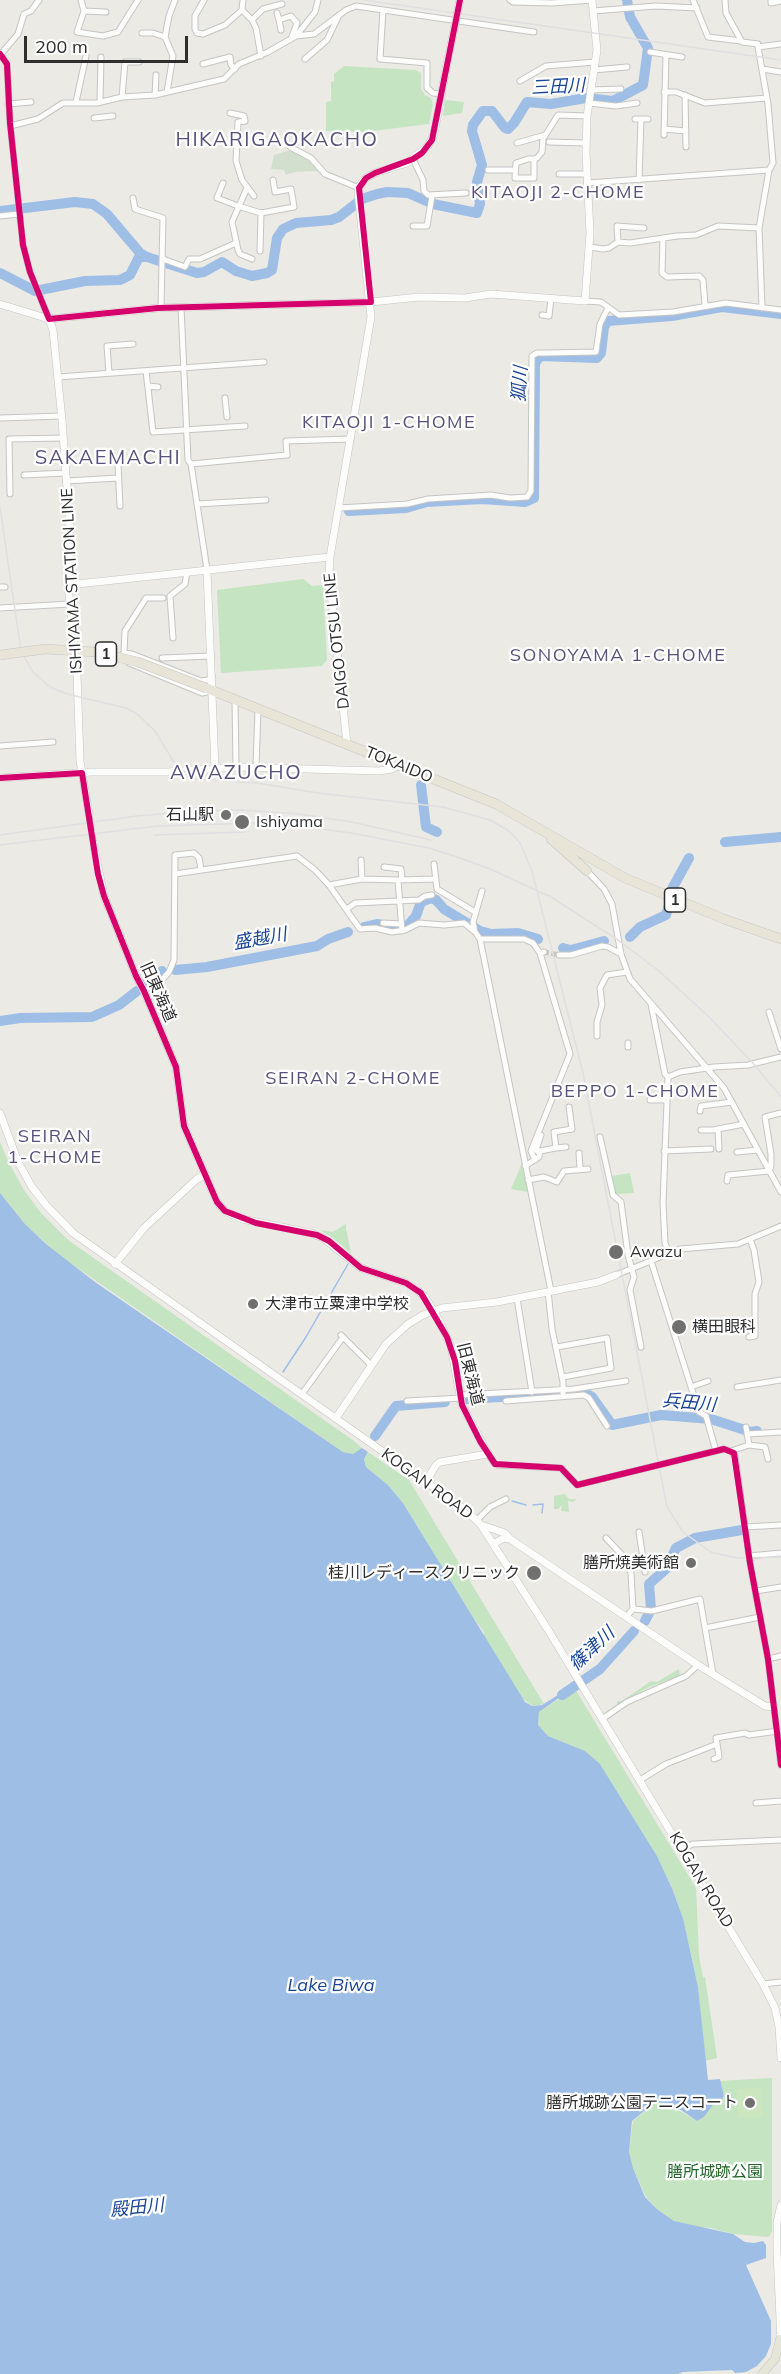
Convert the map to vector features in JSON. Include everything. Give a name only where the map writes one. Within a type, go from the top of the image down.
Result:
[{"type":"highway","name":"TOKAIDO","points":[[0,655],[45,649],[95,652],[144,664],[496,804],[625,878],[657,893],[781,939]]},
{"type":"highway","points":[[544,831],[556,846],[587,871]]},
{"type":"highway","points":[[573,849],[587,871]]},
{"type":"highway","points":[[587,871],[587,863],[592,860]]},
{"type":"main road","points":[[762,2374],[775,2359],[781,2341]]},
{"type":"street","points":[[39,0],[31,11],[24,14],[18,34],[0,54],[6,60],[8,104],[19,210],[30,272],[49,319]]},
{"type":"street","points":[[81,0],[84,11],[77,32],[103,36],[118,32],[137,1]]},
{"type":"street","points":[[166,92],[173,56],[165,37],[168,16],[175,0]]},
{"type":"street","points":[[204,0],[195,16],[195,29],[197,33],[203,34],[225,25],[242,10],[243,0]]},
{"type":"street","points":[[10,126],[38,119],[63,104],[155,94],[224,80],[241,63],[261,56],[293,37],[315,12],[318,0]]},
{"type":"street","points":[[290,147],[311,158],[325,174],[359,188],[366,178],[375,173],[413,159],[422,153],[432,140],[460,0]]},
{"type":"street","points":[[510,0],[513,2],[592,0],[597,50],[586,116],[590,246],[585,301]]},
{"type":"street","points":[[702,0],[693,1],[708,37],[758,44],[767,98],[773,163],[759,228],[762,308]]},
{"type":"street","points":[[725,0],[726,13],[741,41]]},
{"type":"street","points":[[771,0],[771,3],[781,1]]},
{"type":"street","points":[[252,20],[263,9],[282,4]]},
{"type":"street","points":[[293,37],[314,34],[340,14],[356,6],[534,32]]},
{"type":"street","points":[[593,11],[656,6],[697,8]]},
{"type":"street","points":[[242,10],[252,20],[261,56]]},
{"type":"street","points":[[383,10],[380,59],[427,63],[427,88],[433,93],[442,94]]},
{"type":"street","points":[[84,11],[106,12]]},
{"type":"street","points":[[277,13],[281,30]]},
{"type":"street","points":[[304,59],[327,40],[340,14]]},
{"type":"street","points":[[279,20],[291,16],[297,23],[293,37]]},
{"type":"street","points":[[142,33],[153,33],[165,37]]},
{"type":"street","points":[[758,47],[781,44]]},
{"type":"street","points":[[650,52],[682,57]]},
{"type":"street","points":[[75,102],[86,56]]},
{"type":"street","points":[[666,56],[664,132],[686,131]]},
{"type":"street","points":[[101,57],[96,117],[113,116]]},
{"type":"street","points":[[203,64],[230,57],[231,65],[235,69]]},
{"type":"street","points":[[122,97],[125,62],[140,62]]},
{"type":"street","points":[[520,81],[546,66],[627,67]]},
{"type":"street","points":[[0,70],[7,69]]},
{"type":"street","points":[[762,69],[781,72]]},
{"type":"street","points":[[155,94],[156,75]]},
{"type":"street","points":[[589,97],[621,89]]},
{"type":"street","points":[[664,92],[685,95],[705,102],[767,98]]},
{"type":"street","points":[[685,95],[686,147]]},
{"type":"street","points":[[589,97],[615,106],[637,104]]},
{"type":"street","points":[[8,104],[31,102]]},
{"type":"street","points":[[230,113],[244,116],[245,121],[238,122],[236,162],[239,176],[254,196]]},
{"type":"street","points":[[0,115],[9,115]]},
{"type":"street","points":[[534,159],[534,178],[515,178],[516,163],[537,158],[542,152],[545,135],[558,116],[586,116]]},
{"type":"street","points":[[639,180],[638,119],[648,119]]},
{"type":"street","points":[[517,143],[545,135]]},
{"type":"street","points":[[554,141],[586,143]]},
{"type":"street","points":[[413,159],[423,180],[424,191],[431,200],[427,226],[413,226]]},
{"type":"street","points":[[488,170],[515,170]]},
{"type":"street","points":[[587,183],[770,170]]},
{"type":"street","points":[[559,174],[587,174]]},
{"type":"street","points":[[223,183],[217,198],[238,206],[261,213],[294,207],[291,189],[275,192],[273,180]]},
{"type":"street","points":[[247,188],[232,222],[240,254],[252,259]]},
{"type":"street","name":"DAIGO OTSU LINE","points":[[346,744],[329,574],[371,317],[358,197],[359,188]]},
{"type":"street","points":[[431,200],[466,194]]},
{"type":"street","points":[[133,198],[135,208],[163,218],[161,308]]},
{"type":"street","points":[[0,216],[19,210]]},
{"type":"street","points":[[260,251],[261,213]]},
{"type":"street","points":[[618,242],[617,226],[644,228]]},
{"type":"street","points":[[590,246],[609,248],[618,242],[630,243],[696,235],[718,226],[759,228]]},
{"type":"street","points":[[663,238],[663,273],[667,278],[699,276],[703,280],[705,305]]},
{"type":"street","points":[[163,262],[185,267],[189,259],[200,259],[236,243]]},
{"type":"street","points":[[0,304],[49,319],[161,308],[371,302],[491,294],[601,302],[619,315],[673,312],[705,305],[735,303],[781,310]]},
{"type":"street","points":[[542,315],[549,316],[551,298]]},
{"type":"street","points":[[123,655],[138,668],[202,693],[212,676],[207,570],[191,465],[188,462],[181,307]]},
{"type":"street","points":[[339,508],[491,495],[510,498],[527,497],[531,491],[532,356],[546,352],[596,352],[600,324],[608,308]]},
{"type":"street","name":"ISHIYAMA STATION LINE","points":[[49,319],[53,330],[62,416],[70,529],[68,585],[75,650],[82,772]]},
{"type":"street","points":[[109,373],[106,346],[133,344]]},
{"type":"street","points":[[58,377],[264,362]]},
{"type":"street","points":[[146,371],[153,432],[245,426]]},
{"type":"street","points":[[148,386],[158,387]]},
{"type":"street","points":[[225,398],[227,417]]},
{"type":"street","points":[[0,418],[62,416]]},
{"type":"street","points":[[10,494],[9,438],[63,438]]},
{"type":"street","points":[[191,465],[287,455],[286,441],[351,439]]},
{"type":"street","points":[[118,464],[120,506]]},
{"type":"street","points":[[24,475],[118,478]]},
{"type":"street","points":[[197,504],[266,500]]},
{"type":"street","points":[[68,585],[330,557]]},
{"type":"street","points":[[173,638],[170,596],[185,584],[187,573]]},
{"type":"street","points":[[123,655],[125,631],[146,598],[163,598]]},
{"type":"street","points":[[0,608],[70,604]]},
{"type":"street","points":[[0,655],[41,649],[95,651],[123,655],[147,659],[206,687]]},
{"type":"street","points":[[162,658],[211,656]]},
{"type":"street","points":[[212,676],[206,687],[215,769]]},
{"type":"street","points":[[235,700],[236,767]]},
{"type":"street","points":[[256,767],[258,709]]},
{"type":"street","points":[[0,746],[52,742]]},
{"type":"street","points":[[0,778],[82,772],[168,772],[236,767],[379,771],[392,769],[399,765]]},
{"type":"street","points":[[82,772],[89,814]]},
{"type":"street","name":"旧東海道","points":[[94,847],[104,896],[176,1066],[181,1118],[217,1202],[225,1211],[256,1223],[311,1233],[323,1238],[361,1268],[406,1283],[417,1290],[433,1311],[451,1347],[466,1415],[488,1454]]},
{"type":"street","points":[[144,991],[169,972],[174,960],[175,855],[192,852],[196,854],[200,860],[201,869]]},
{"type":"street","points":[[175,874],[297,856],[329,885],[360,929],[375,928],[392,932],[419,923],[444,925],[464,923],[475,932],[480,939],[528,1180],[549,1291],[552,1329],[557,1347],[563,1393]]},
{"type":"street","points":[[361,860],[362,879]]},
{"type":"street","points":[[434,864],[436,889],[475,912]]},
{"type":"street","points":[[384,867],[401,869],[399,901],[402,927]]},
{"type":"street","points":[[587,871],[604,889],[612,903],[621,954],[630,980],[724,1088],[781,1192]]},
{"type":"street","points":[[329,885],[362,879],[435,879]]},
{"type":"street","points":[[475,932],[473,924],[475,912],[482,891]]},
{"type":"street","points":[[347,909],[355,903],[419,900],[425,896],[432,896]]},
{"type":"street","points":[[383,923],[402,927]]},
{"type":"street","points":[[480,939],[524,939],[542,953],[570,1054],[531,1150]]},
{"type":"street","points":[[559,954],[571,955],[602,946],[621,954]]},
{"type":"street","points":[[597,1036],[597,1022],[602,1005],[600,988],[607,975],[627,972]]},
{"type":"street","points":[[650,1003],[665,1074],[668,1077],[663,1203],[665,1239],[669,1253]]},
{"type":"street","points":[[769,1012],[781,1049]]},
{"type":"street","points":[[668,1077],[680,1072],[748,1065],[781,1057]]},
{"type":"street","points":[[650,1100],[667,1100]]},
{"type":"street","points":[[700,1111],[701,1107],[732,1102]]},
{"type":"street","points":[[556,1148],[554,1132],[572,1129],[569,1107]]},
{"type":"street","name":"KOGAN ROAD","points":[[0,1113],[18,1162],[39,1196],[73,1233],[467,1510],[479,1522],[495,1543],[763,1984],[775,2008],[781,2058]]},
{"type":"street","points":[[769,1171],[771,1155],[765,1117],[781,1113]]},
{"type":"street","points":[[701,1130],[718,1130],[744,1124]]},
{"type":"street","points":[[714,1149],[718,1130]]},
{"type":"street","points":[[539,1158],[536,1150],[542,1135]]},
{"type":"street","points":[[600,1137],[613,1196],[621,1202],[634,1279],[630,1290],[641,1347]]},
{"type":"street","points":[[525,1166],[556,1148],[566,1147]]},
{"type":"street","points":[[664,1151],[726,1148]]},
{"type":"street","points":[[522,1151],[531,1150]]},
{"type":"street","points":[[531,1150],[539,1158]]},
{"type":"street","points":[[737,1152],[758,1150]]},
{"type":"street","points":[[579,1153],[580,1169]]},
{"type":"street","points":[[528,1180],[544,1177],[557,1182],[564,1170],[588,1169]]},
{"type":"street","points":[[727,1181],[729,1175],[769,1171]]},
{"type":"street","points":[[115,1264],[144,1228],[197,1179],[205,1175]]},
{"type":"street","points":[[336,1418],[386,1344],[416,1318],[442,1308],[517,1298],[598,1282],[682,1249],[738,1244],[781,1226]]},
{"type":"street","points":[[749,1336],[755,1336],[755,1294],[759,1282],[750,1239]]},
{"type":"street","points":[[651,1262],[699,1412],[707,1418],[716,1451]]},
{"type":"street","points":[[517,1298],[532,1392]]},
{"type":"street","points":[[302,1395],[342,1336],[371,1365]]},
{"type":"street","points":[[557,1347],[607,1338],[611,1368],[562,1377]]},
{"type":"street","points":[[737,1387],[781,1380]]},
{"type":"street","points":[[506,1401],[626,1381]]},
{"type":"street","points":[[691,1387],[708,1381]]},
{"type":"street","points":[[407,1401],[532,1392],[580,1395],[589,1398],[607,1426]]},
{"type":"street","points":[[749,1445],[746,1431],[781,1432]]},
{"type":"street","points":[[426,1482],[440,1462],[488,1454],[495,1464],[499,1465],[561,1467],[577,1485],[749,1445],[765,1447],[768,1459]]},
{"type":"street","points":[[731,1451],[735,1456],[749,1556],[768,1659],[781,1765]]},
{"type":"street","points":[[506,1499],[490,1507],[479,1522],[506,1533],[510,1539],[698,1665],[765,1706],[774,1707]]},
{"type":"street","points":[[745,1527],[781,1525]]},
{"type":"street","points":[[639,1532],[645,1572]]},
{"type":"street","points":[[495,1543],[504,1538],[510,1539]]},
{"type":"street","points":[[606,1538],[623,1556],[631,1573],[633,1609],[626,1617]]},
{"type":"street","points":[[749,1556],[781,1553]]},
{"type":"street","points":[[756,1591],[781,1587]]},
{"type":"street","points":[[633,1609],[650,1611],[700,1599],[713,1674]]},
{"type":"street","points":[[705,1628],[760,1617]]},
{"type":"street","points":[[768,1659],[781,1656]]},
{"type":"street","points":[[602,1719],[627,1702],[686,1676],[698,1665]]},
{"type":"street","points":[[714,1759],[719,1757],[716,1738],[726,1735],[778,1731]]},
{"type":"street","points":[[640,1780],[666,1764],[717,1744]]},
{"type":"street","points":[[756,1803],[781,1801]]},
{"type":"street","points":[[681,1849],[693,1844],[781,1840]]},
{"type":"street","points":[[763,1984],[781,1982]]},
{"type":"street","points":[[781,2205],[777,2222],[781,2341]]},
{"type":"green space","points":[[344,66],[416,70],[421,73],[421,89],[431,98],[433,104],[429,124],[364,132],[326,131],[326,102],[331,101],[331,82],[334,81],[334,74]]},
{"type":"green space","points":[[445,100],[464,102],[462,113],[443,116]]},
{"type":"green space","points":[[291,150],[310,161],[318,171],[295,172],[286,175],[284,170],[271,169],[274,155]]},
{"type":"green space","points":[[303,579],[312,586],[323,585],[327,660],[322,666],[221,673],[217,590]]},
{"type":"green space","points":[[0,1142],[24,1190],[41,1213],[68,1240],[354,1441],[362,1448],[360,1451],[353,1454],[343,1452],[56,1253],[25,1224],[0,1193]]},
{"type":"green space","points":[[522,1163],[528,1192],[511,1189]]},
{"type":"green space","points":[[630,1173],[634,1193],[615,1194],[612,1176]]},
{"type":"green space","points":[[346,1224],[351,1253],[320,1230],[333,1232]]},
{"type":"green space","points":[[368,1452],[409,1480],[544,1704],[532,1706],[522,1698],[484,1636],[484,1632],[403,1503],[388,1485],[366,1467],[364,1459]]},
{"type":"green space","points":[[565,1494],[569,1499],[577,1499],[573,1502],[568,1501],[569,1512],[561,1511],[562,1505],[554,1509],[554,1496]]},
{"type":"green space","points":[[679,1669],[680,1676],[649,1687],[617,1705],[617,1701],[622,1701],[651,1681],[657,1682]]},
{"type":"green space","points":[[575,1689],[696,1888],[699,1956],[703,1977],[705,1977],[717,2058],[705,2061],[698,1987],[683,1918],[672,1887],[657,1856],[600,1764],[566,1743],[548,1736],[538,1725],[539,1712]]},
{"type":"green space","name":"膳所城跡公園","points":[[772,2078],[772,2231],[769,2237],[692,2227],[674,2221],[658,2210],[646,2197],[633,2168],[629,2152],[633,2121],[655,2102],[660,2102],[670,2105],[668,2109],[680,2111],[697,2121],[704,2117],[715,2102],[723,2100],[720,2081]]},
{"type":"green space","name":"膳所城跡公園テニスコート","points":[[762,2088],[763,2117],[738,2118],[737,2089]]},
{"type":"water","name":"Lake Biwa","points":[[0,1193],[25,1224],[46,1244],[95,1282],[343,1452],[353,1454],[362,1448],[368,1452],[364,1459],[366,1467],[388,1485],[403,1503],[525,1702],[532,1706],[542,1705],[571,1687],[572,1689],[539,1712],[538,1725],[548,1736],[585,1751],[600,1764],[657,1856],[683,1918],[698,1987],[708,2080],[720,2079],[724,2096],[722,2100],[715,2102],[704,2117],[697,2121],[681,2110],[671,2109],[670,2104],[655,2102],[632,2121],[629,2152],[633,2168],[645,2197],[674,2221],[733,2234],[745,2242],[763,2241],[766,2245],[766,2258],[746,2265],[771,2321],[771,2344],[766,2356],[757,2366],[746,2372],[735,2373],[732,2370],[678,2374],[0,2374]]},
{"type":"waterway","name":"三田川","points":[[0,211],[75,202],[93,204],[107,214],[140,253],[147,257],[197,273],[204,272],[222,262],[236,271],[252,276],[272,270],[277,238],[283,229],[296,223],[331,220],[339,217],[362,199],[377,194],[408,193],[433,204],[477,213],[480,204],[477,182],[482,165],[472,131],[473,125],[483,111],[492,111],[508,129],[527,102],[551,104],[586,98],[613,101],[643,85],[648,48],[630,17],[627,0]]},
{"type":"waterway","points":[[0,273],[35,291],[85,281],[120,280],[130,275],[139,257],[147,257]]},
{"type":"waterway","name":"狐川","points":[[349,511],[406,508],[427,502],[482,499],[525,502],[534,498],[535,363],[540,356],[597,358],[601,353],[604,327],[608,321],[672,316],[722,307],[781,314]]},
{"type":"waterway","name":"狐川","points":[[421,785],[426,827],[437,832]]},
{"type":"waterway","name":"盛越川","points":[[725,842],[781,837]]},
{"type":"waterway","name":"盛越川","points":[[672,889],[689,858]]},
{"type":"waterway","name":"盛越川","points":[[364,927],[377,924],[399,928],[408,925],[416,916],[421,902],[431,898],[444,909],[480,931],[491,934],[518,933],[538,939]]},
{"type":"waterway","name":"盛越川","points":[[630,937],[640,927],[666,915],[669,905]]},
{"type":"waterway","name":"盛越川","points":[[175,970],[207,967],[317,946],[328,939],[348,932]]},
{"type":"waterway","name":"盛越川","points":[[563,948],[571,950],[604,941]]},
{"type":"waterway","name":"盛越川","points":[[144,984],[162,971]]},
{"type":"waterway","name":"盛越川","points":[[0,1021],[20,1018],[92,1017],[119,1005],[137,991]]},
{"type":"waterway","points":[[283,1372],[348,1264]]},
{"type":"waterway","name":"兵田川","points":[[466,1399],[584,1392],[592,1397],[612,1425],[661,1415],[711,1419],[751,1432],[757,1431]]},
{"type":"waterway","name":"兵田川","points":[[375,1436],[396,1406],[445,1402]]},
{"type":"waterway","points":[[512,1501],[526,1505]]},
{"type":"waterway","points":[[533,1505],[543,1504],[542,1513]]},
{"type":"waterway","name":"篠津川","points":[[645,1621],[651,1609],[649,1584],[666,1569],[676,1548],[695,1538],[742,1530]]},
{"type":"waterway","name":"篠津川","points":[[562,1695],[600,1669],[634,1631]]},
{"type":"tunnel","points":[[89,814],[94,847]]},
{"type":"tunnel","points":[[544,952],[559,955]]},
{"type":"railway","points":[[364,0],[781,60]]},
{"type":"railway","points":[[0,507],[21,651],[33,672],[50,687],[67,694],[126,708],[137,714],[155,731],[177,767],[196,779],[257,783],[318,793],[443,807],[490,820],[509,831],[520,843],[532,871],[583,1073],[667,1507],[683,1532],[711,1552],[736,1558],[781,1557]]},
{"type":"railway","points":[[0,835],[137,816],[241,810],[299,814],[352,822],[431,840]]},
{"type":"railway","points":[[0,845],[158,826],[256,823],[351,833],[429,848],[460,858],[551,897],[618,940],[659,971],[708,1016],[753,1063],[781,1097]]},
{"type":"railway","points":[[155,835],[245,832]]},
{"type":"cycle path","points":[[0,54],[7,64],[10,123],[23,245],[30,272],[49,319],[158,308],[371,302],[359,188],[366,178],[375,173],[413,159],[422,153],[432,140],[460,0]]},
{"type":"cycle path","points":[[0,778],[82,773],[98,874],[104,896],[176,1067],[184,1126],[217,1202],[225,1211],[256,1223],[317,1235],[329,1241],[361,1268],[406,1283],[421,1293],[447,1337],[455,1361],[462,1405],[480,1441],[495,1464],[561,1468],[577,1485],[724,1449],[734,1453],[750,1563],[768,1659],[781,1765]]},
{"type":"place","name":"石山駅","points":[[226,815]]},
{"type":"place","name":"Ishiyama","points":[[242,822]]},
{"type":"place","name":"Awazu","points":[[616,1252]]},
{"type":"place","name":"大津市立粟津中学校","points":[[253,1304]]},
{"type":"place","name":"横田眼科","points":[[679,1327]]},
{"type":"place","name":"膳所焼美術館","points":[[691,1563]]},
{"type":"place","name":"桂川レディースクリニック","points":[[534,1573]]},
{"type":"place","name":"膳所城跡公園テニスコート","points":[[750,2103]]},
{"type":"district","name":"HIKARIGAOKACHO","points":[[277,140]]},
{"type":"district","name":"KITAOJI 2-CHOME","points":[[558,193]]},
{"type":"district","name":"KITAOJI 1-CHOME","points":[[389,423]]},
{"type":"district","name":"SAKAEMACHI","points":[[108,458]]},
{"type":"district","name":"SONOYAMA 1-CHOME","points":[[618,656]]},
{"type":"district","name":"AWAZUCHO","points":[[236,773]]},
{"type":"district","name":"SEIRAN 2-CHOME","points":[[353,1079]]},
{"type":"district","name":"BEPPO 1-CHOME","points":[[635,1092]]},
{"type":"district","name":"SEIRAN 1-CHOME","points":[[55,1147]]},
{"type":"water label","name":"殿田川","points":[[137,2208]]}]
